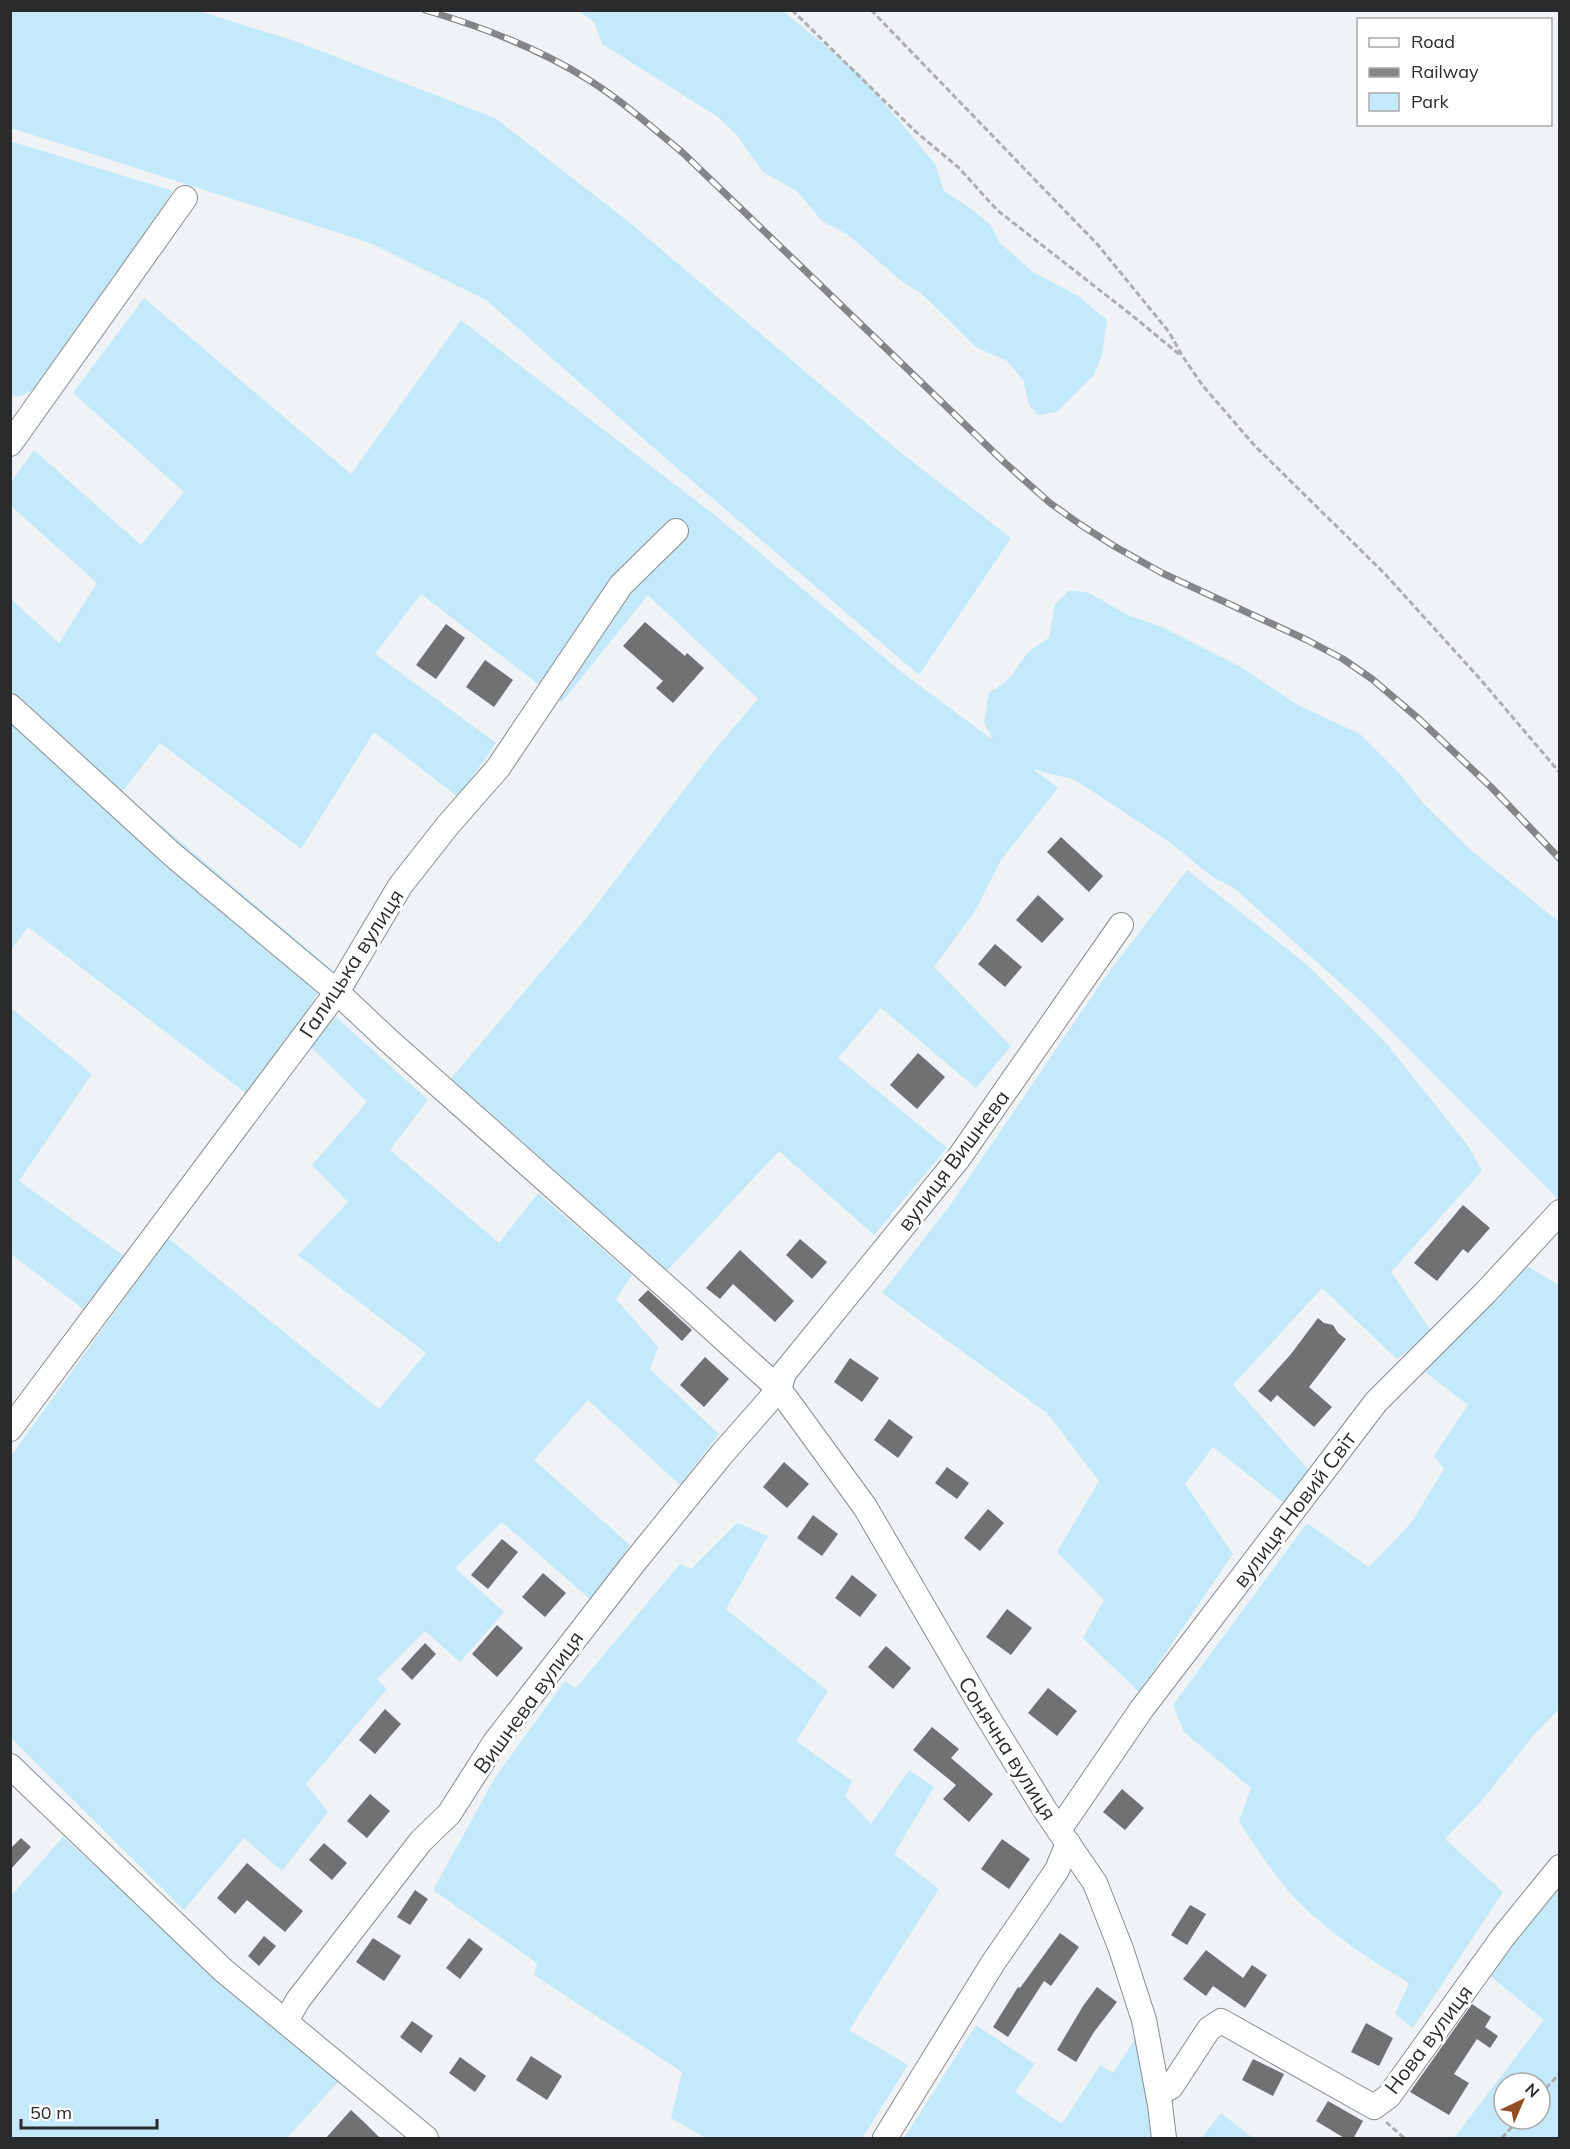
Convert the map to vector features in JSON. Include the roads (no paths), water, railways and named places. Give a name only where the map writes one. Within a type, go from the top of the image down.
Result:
[{"type":"street","points":[[10,444],[185,198]]},
{"type":"street","name":"Галицька вулиця","points":[[10,1429],[337,992],[400,885],[498,768],[621,585],[676,531]]},
{"type":"street","name":"Сонячна вулиця","points":[[10,706],[174,856],[337,992],[388,1040],[682,1300],[778,1389],[810,1429],[865,1507],[984,1711],[1095,1883],[1122,1949],[1144,2020],[1164,2139]]},
{"type":"street","name":"вулиця Вишнева","points":[[778,1389],[784,1373],[958,1159],[1121,925]]},
{"type":"street","name":"вулиця Новий Світ","points":[[885,2139],[993,1963],[1057,1870],[1063,1836],[1142,1710],[1376,1402],[1560,1212]]},
{"type":"street","name":"Вишнева вулиця","points":[[286,2021],[298,2000],[421,1841],[449,1814],[495,1742],[618,1582],[778,1389]]},
{"type":"street","points":[[10,1766],[223,1970],[426,2139]]},
{"type":"street","name":"Нова вулиця","points":[[1158,2094],[1171,2087],[1209,2029],[1221,2021],[1374,2107],[1389,2096],[1503,1937],[1560,1867]]},
{"type":"railway","points":[[425,10],[489,31],[530,48],[589,80],[613,97],[683,153],[1004,462],[1050,503],[1114,546],[1162,573],[1307,640],[1343,659],[1372,679],[1419,719],[1492,788],[1560,859]]}]
